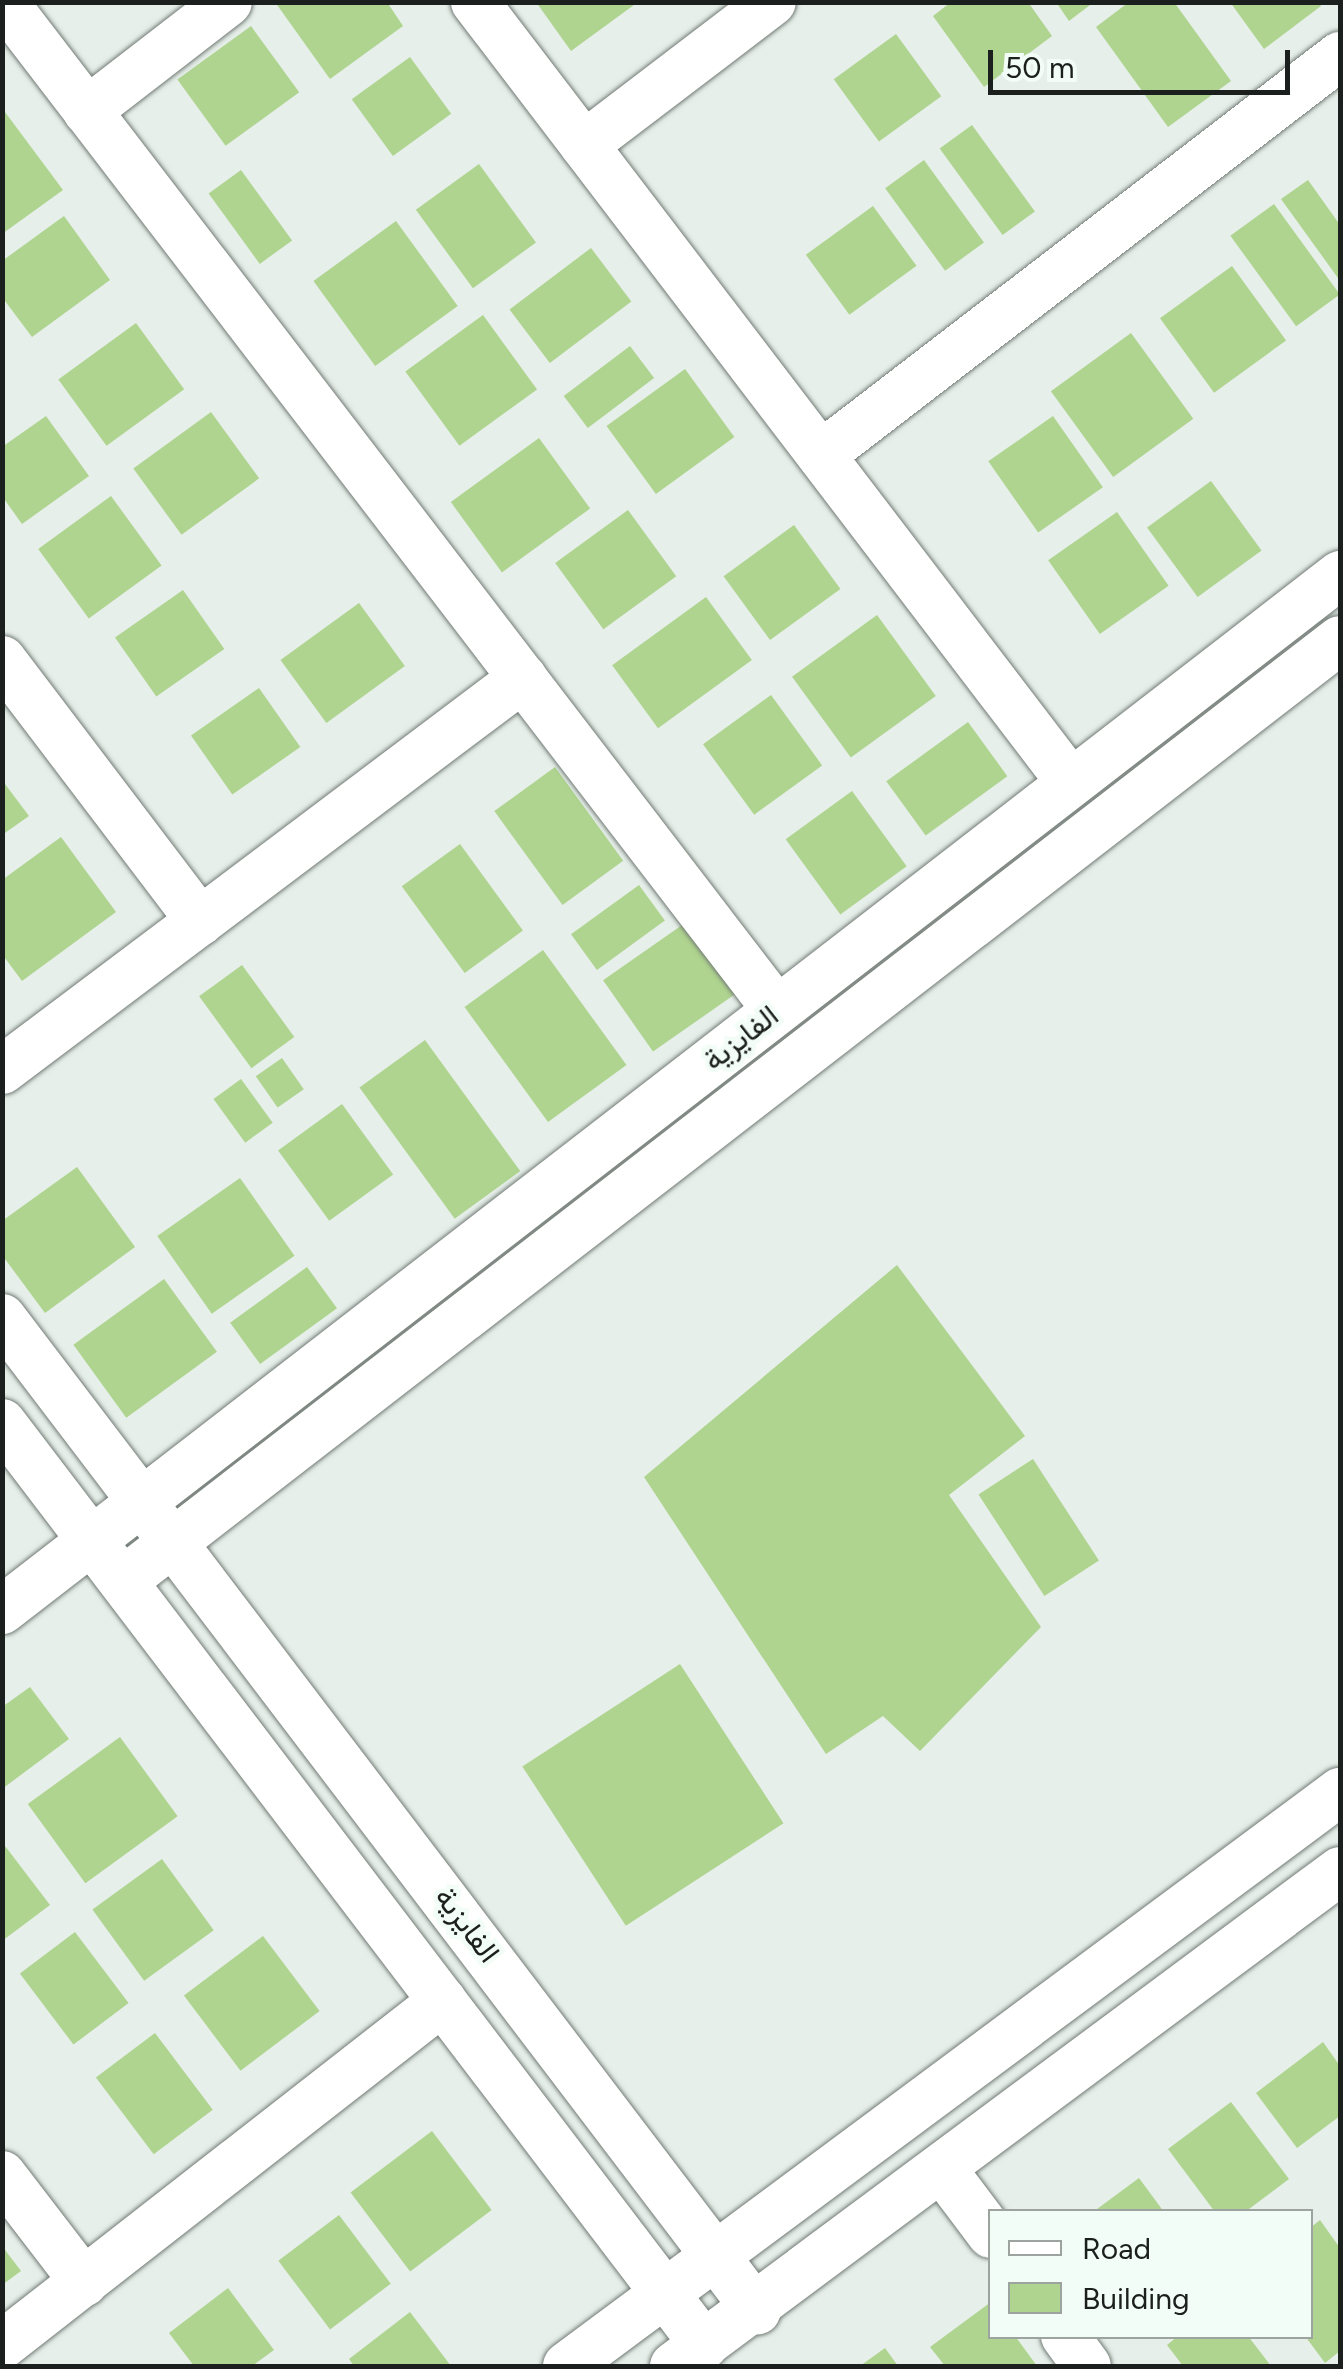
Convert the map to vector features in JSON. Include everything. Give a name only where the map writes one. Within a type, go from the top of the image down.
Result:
[{"type":"street","points":[[88,111],[228,2]]},
{"type":"street","points":[[475,2],[1072,783]]},
{"type":"street","points":[[584,146],[772,2]]},
{"type":"street","points":[[11,27],[88,111],[777,1010]]},
{"type":"street","points":[[821,456],[1340,56]]},
{"type":"street","name":"الفايزية","points":[[2,1610],[1340,575]]},
{"type":"street","name":"الفايزية","points":[[124,1580],[1340,640]]},
{"type":"street","points":[[2,660],[200,921]]},
{"type":"street","points":[[2,1070],[523,678]]},
{"type":"street","name":"الفايزية","points":[[2,1318],[142,1501],[176,1539],[757,2310]]},
{"type":"street","points":[[2,1423],[666,2294],[689,2356],[757,2310],[1340,1870]]},
{"type":"street","points":[[567,2366],[1340,1792]]},
{"type":"street","points":[[2,2345],[443,2002]]},
{"type":"street","points":[[943,2170],[988,2231]]},
{"type":"street","points":[[2,2175],[84,2282]]},
{"type":"street","points":[[1067,2339],[1087,2366]]},
{"type":"building","points":[[275,2],[387,2],[403,26],[330,79]]},
{"type":"building","points":[[536,2],[638,2],[571,51]]},
{"type":"building","points":[[951,2],[1028,2],[1052,36],[984,87],[933,16]]},
{"type":"building","points":[[1056,2],[1094,2],[1069,21]]},
{"type":"building","points":[[1129,2],[1174,2],[1231,81],[1168,127],[1096,27]]},
{"type":"building","points":[[1230,2],[1319,2],[1321,6],[1264,49]]},
{"type":"building","points":[[251,26],[299,92],[226,146],[177,79]]},
{"type":"building","points":[[896,34],[941,96],[879,142],[834,79]]},
{"type":"building","points":[[410,57],[451,114],[393,156],[352,99]]},
{"type":"building","points":[[2,108],[63,190],[2,234]]},
{"type":"building","points":[[972,125],[1035,212],[1003,235],[940,149]]},
{"type":"building","points":[[924,160],[984,243],[945,271],[885,188]]},
{"type":"building","points":[[479,164],[536,242],[473,288],[416,210]]},
{"type":"building","points":[[241,170],[292,240],[260,264],[209,194]]},
{"type":"building","points":[[1308,180],[1340,225],[1338,278],[1281,199]]},
{"type":"building","points":[[1274,204],[1340,295],[1296,326],[1230,236]]},
{"type":"building","points":[[873,206],[916,266],[849,315],[806,255]]},
{"type":"building","points":[[64,216],[110,280],[32,337],[2,297],[2,261]]},
{"type":"building","points":[[396,221],[458,306],[375,366],[313,281]]},
{"type":"building","points":[[591,248],[631,302],[550,363],[510,309]]},
{"type":"building","points":[[1232,266],[1286,340],[1214,393],[1160,318]]},
{"type":"building","points":[[483,315],[537,389],[459,446],[405,371]]},
{"type":"building","points":[[136,323],[184,389],[107,446],[58,379]]},
{"type":"building","points":[[1131,333],[1193,419],[1113,477],[1051,391]]},
{"type":"building","points":[[630,346],[654,378],[588,428],[564,396]]},
{"type":"building","points":[[685,369],[734,437],[656,494],[607,426]]},
{"type":"building","points":[[211,412],[259,478],[182,535],[133,468]]},
{"type":"building","points":[[46,416],[89,476],[22,524],[2,496],[2,447]]},
{"type":"building","points":[[1053,416],[1103,487],[1038,533],[988,461]]},
{"type":"building","points":[[539,438],[590,508],[502,572],[451,502]]},
{"type":"building","points":[[1211,481],[1262,551],[1198,597],[1147,527]]},
{"type":"building","points":[[111,496],[162,566],[89,618],[38,549]]},
{"type":"building","points":[[628,510],[676,576],[603,629],[555,563]]},
{"type":"building","points":[[1117,512],[1169,586],[1100,634],[1048,560]]},
{"type":"building","points":[[794,525],[840,589],[770,640],[724,576]]},
{"type":"building","points":[[183,590],[224,649],[156,697],[115,638]]},
{"type":"building","points":[[706,597],[752,660],[658,728],[612,665]]},
{"type":"building","points":[[359,603],[405,666],[326,723],[281,660]]},
{"type":"building","points":[[877,615],[936,696],[851,758],[792,677]]},
{"type":"building","points":[[259,688],[300,747],[232,795],[191,736]]},
{"type":"building","points":[[771,695],[822,765],[754,815],[703,744]]},
{"type":"building","points":[[968,722],[1007,776],[926,836],[886,781]]},
{"type":"building","points":[[555,767],[623,861],[563,905],[494,811]]},
{"type":"building","points":[[2,780],[29,816],[2,835]]},
{"type":"building","points":[[852,791],[907,866],[840,914],[786,839]]},
{"type":"building","points":[[61,837],[116,912],[22,981],[2,954],[2,880]]},
{"type":"building","points":[[460,844],[523,931],[465,973],[402,886]]},
{"type":"building","points":[[639,885],[665,921],[597,970],[571,934]]},
{"type":"building","points":[[685,923],[735,994],[653,1052],[603,980]]},
{"type":"building","points":[[543,950],[626,1065],[548,1122],[465,1007]]},
{"type":"building","points":[[242,965],[294,1037],[251,1068],[199,996]]},
{"type":"building","points":[[425,1040],[520,1171],[455,1219],[359,1088]]},
{"type":"building","points":[[282,1058],[304,1089],[278,1107],[256,1076]]},
{"type":"building","points":[[241,1079],[273,1123],[245,1143],[213,1099]]},
{"type":"building","points":[[342,1104],[393,1174],[329,1221],[278,1150]]},
{"type":"building","points":[[77,1167],[135,1247],[45,1313],[2,1255],[2,1221]]},
{"type":"building","points":[[240,1178],[294,1256],[212,1314],[157,1236]]},
{"type":"building","points":[[897,1265],[1025,1436],[949,1495],[1041,1627],[920,1751],[883,1716],[826,1754],[644,1477]]},
{"type":"building","points":[[307,1267],[337,1308],[260,1364],[230,1323]]},
{"type":"building","points":[[164,1279],[217,1352],[126,1418],[73,1345]]},
{"type":"building","points":[[1033,1459],[1099,1560],[1044,1596],[978,1494]]},
{"type":"building","points":[[680,1664],[783,1823],[626,1926],[522,1766]]},
{"type":"building","points":[[30,1687],[69,1739],[2,1789],[2,1707]]},
{"type":"building","points":[[120,1737],[178,1816],[85,1883],[28,1804]]},
{"type":"building","points":[[2,1842],[50,1905],[2,1941]]},
{"type":"building","points":[[162,1859],[214,1930],[144,1981],[92,1910]]},
{"type":"building","points":[[75,1932],[129,2003],[73,2045],[20,1974]]},
{"type":"building","points":[[263,1936],[320,2011],[241,2071],[184,1996]]},
{"type":"building","points":[[155,2033],[213,2110],[154,2154],[96,2078]]},
{"type":"building","points":[[1323,2042],[1340,2066],[1340,2116],[1297,2148],[1256,2093]]},
{"type":"building","points":[[1231,2102],[1289,2179],[1249,2209],[1213,2209],[1168,2149]]},
{"type":"building","points":[[432,2131],[492,2210],[410,2271],[351,2192]]},
{"type":"building","points":[[1139,2178],[1162,2209],[1097,2209]]},
{"type":"building","points":[[339,2215],[391,2284],[330,2329],[278,2261]]},
{"type":"building","points":[[1320,2220],[1340,2248],[1340,2351],[1325,2363],[1307,2339],[1313,2339],[1313,2226]]},
{"type":"building","points":[[2,2246],[21,2271],[2,2285]]},
{"type":"building","points":[[228,2288],[274,2350],[252,2366],[194,2366],[169,2333]]},
{"type":"building","points":[[988,2304],[988,2339],[1017,2339],[1037,2366],[945,2366],[930,2347]]},
{"type":"building","points":[[410,2312],[451,2366],[354,2366],[349,2359]]},
{"type":"building","points":[[1174,2339],[1250,2339],[1271,2366],[1183,2366],[1167,2345]]},
{"type":"building","points":[[885,2348],[898,2366],[860,2366]]}]
